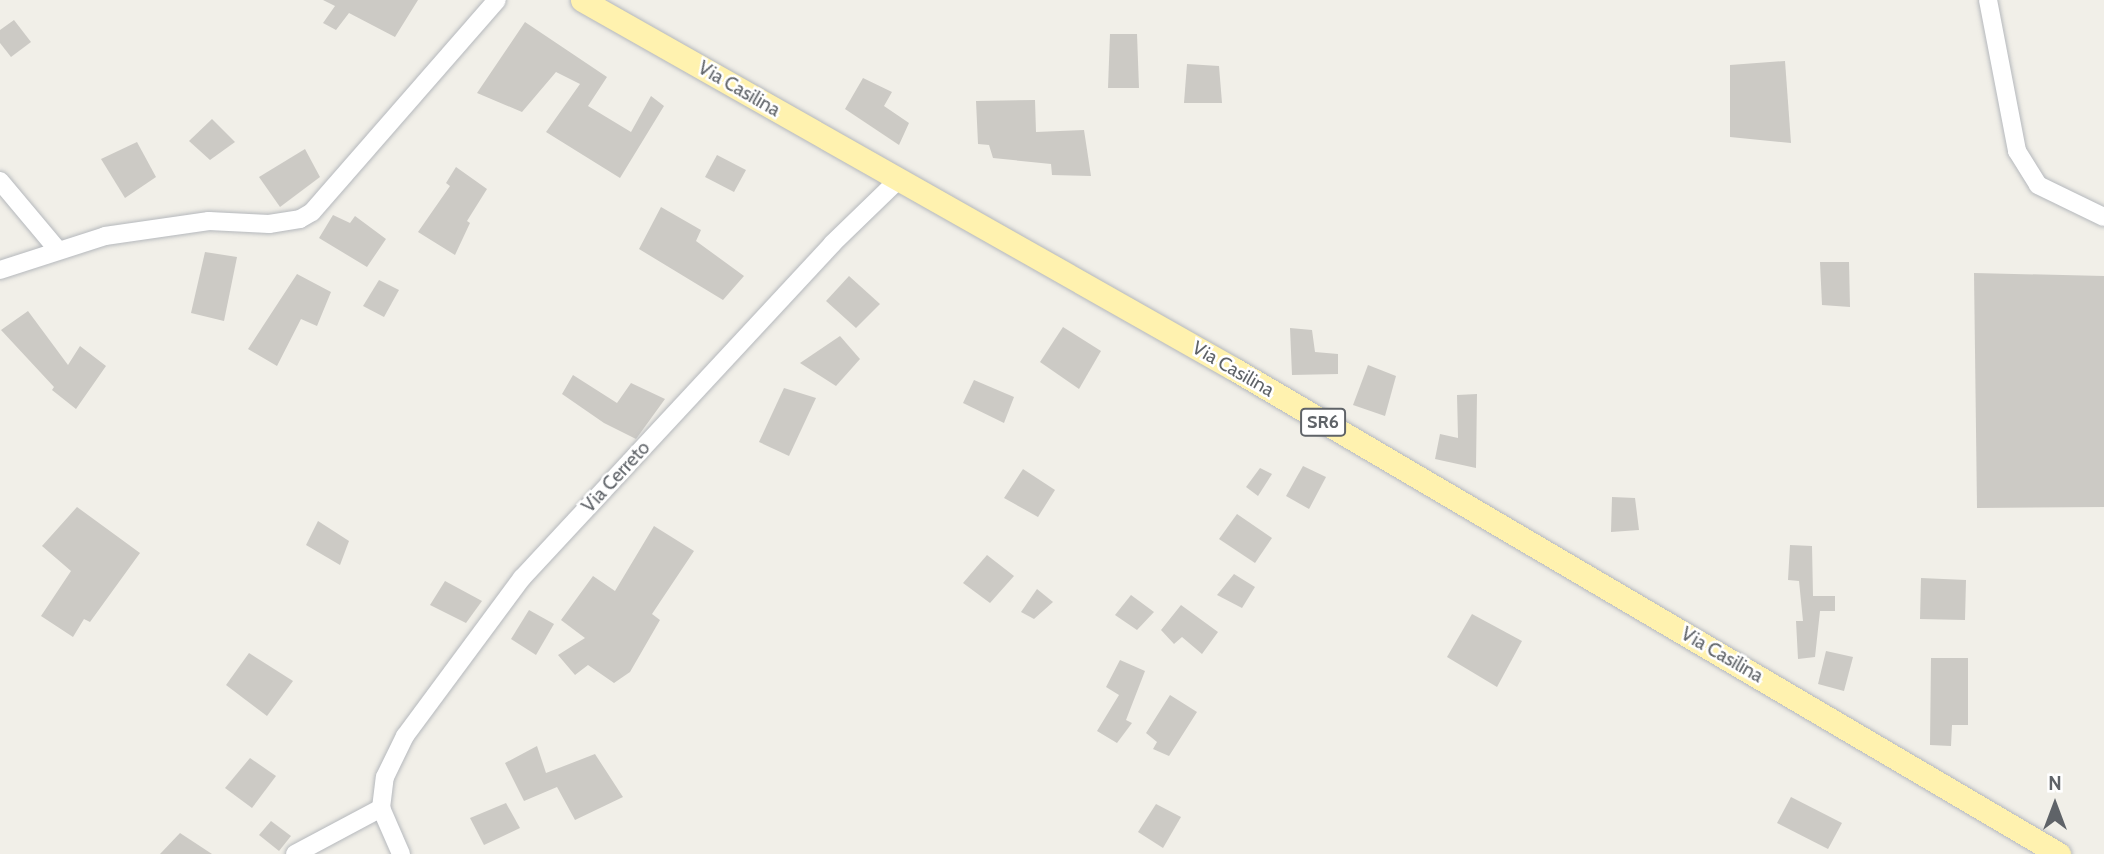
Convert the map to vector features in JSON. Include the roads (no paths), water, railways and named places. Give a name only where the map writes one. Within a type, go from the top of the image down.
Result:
[{"type":"main road","name":"Via Casilina","points":[[582,0],[1245,376],[2059,854]]},
{"type":"street","points":[[0,270],[58,250],[153,228],[300,219],[312,212],[497,0]]},
{"type":"street","points":[[1988,0],[2017,151],[2038,185],[2104,217]]},
{"type":"street","name":"Via Cerreto","points":[[381,808],[385,777],[405,736],[522,578],[898,180]]},
{"type":"street","points":[[0,181],[58,250]]},
{"type":"street","points":[[295,854],[381,808],[401,854]]}]
